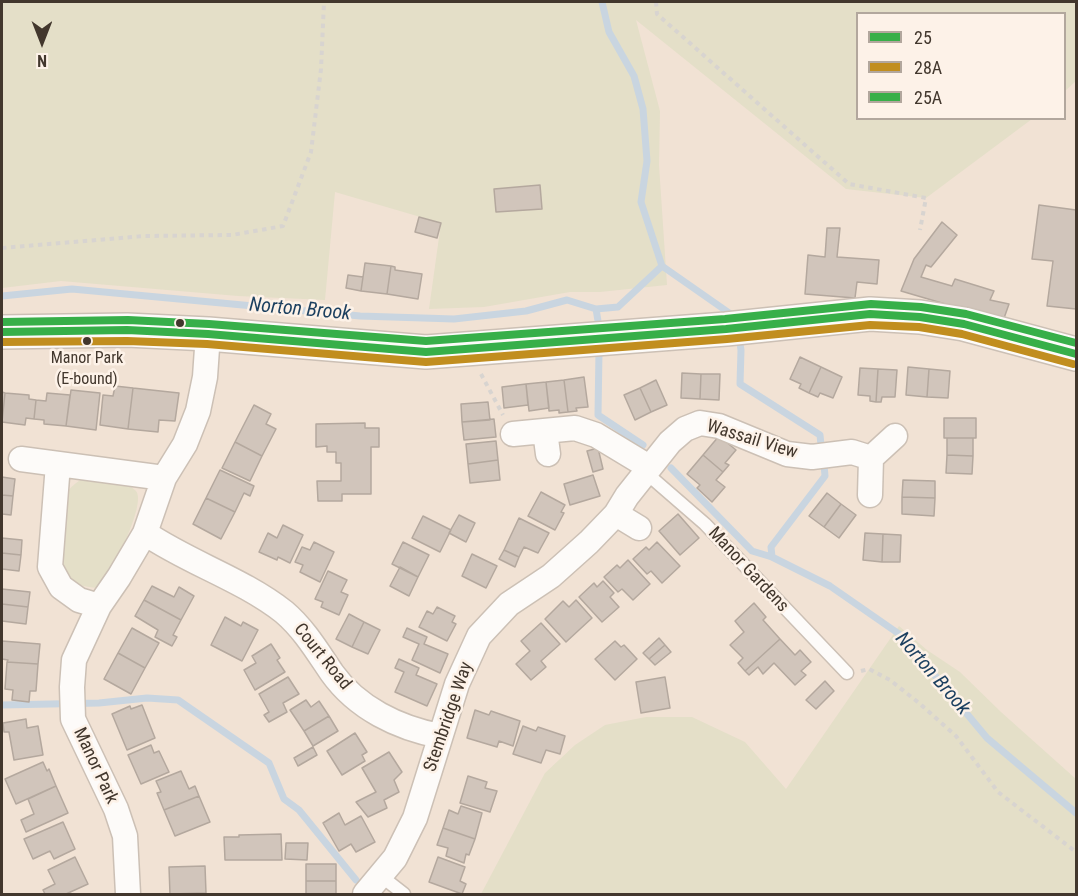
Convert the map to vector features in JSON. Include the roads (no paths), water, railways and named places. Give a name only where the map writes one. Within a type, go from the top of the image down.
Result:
[{"type":"main road","points":[[2,332],[76,329],[208,334],[426,352],[740,327],[870,314],[920,317],[964,324],[1077,354]]},
{"type":"street","name":"Manor Park","points":[[128,894],[125,836],[116,809],[73,719],[74,660],[99,606],[119,578],[145,533],[164,478],[185,444],[198,411],[205,377],[208,334]]},
{"type":"street","name":"Wassail View","points":[[647,470],[670,442],[685,429],[700,423],[719,426],[787,454],[812,457],[852,452],[871,458]]},
{"type":"street","points":[[513,434],[547,442],[575,428],[596,435],[647,470]]},
{"type":"street","points":[[870,495],[871,458],[895,436]]},
{"type":"street","points":[[21,459],[164,478]]},
{"type":"street","points":[[58,464],[50,567],[61,587],[79,600],[99,606]]},
{"type":"street","name":"Stembridge Way","points":[[365,894],[394,858],[415,818],[457,684],[479,636],[509,604],[558,569],[589,542],[616,514],[647,470]]},
{"type":"street","points":[[616,514],[639,528]]},
{"type":"street","name":"Court Road","points":[[145,533],[186,558],[258,593],[285,613],[306,634],[334,675],[372,711],[389,721],[440,736]]},
{"type":"lane","name":"Manor Gardens","points":[[647,470],[705,524],[847,673]]},
{"type":"lane","points":[[381,876],[404,894]]},
{"type":"waterway","points":[[602,2],[609,32],[634,76],[643,109],[647,161],[641,202],[662,266]]},
{"type":"waterway","name":"Norton Brook","points":[[2,296],[72,289],[360,316],[454,319],[526,311],[567,300],[596,309],[618,307],[662,266],[735,317]]},
{"type":"waterway","name":"Norton Brook","points":[[596,309],[599,327]]},
{"type":"waterway","name":"Norton Brook","points":[[739,337],[740,384],[820,435],[821,445]]},
{"type":"waterway","name":"Norton Brook","points":[[599,351],[598,415],[643,445]]},
{"type":"waterway","name":"Norton Brook","points":[[824,465],[825,476],[771,547],[772,557],[830,586],[902,636],[987,738],[1076,813]]},
{"type":"waterway","name":"Norton Brook","points":[[671,468],[752,551],[772,557]]},
{"type":"waterway","points":[[2,705],[99,703],[147,698],[178,700],[269,763],[284,799],[299,810],[356,880]]},
{"type":"place","name":"Manor Park (E-bound)","points":[[87,341]]}]
